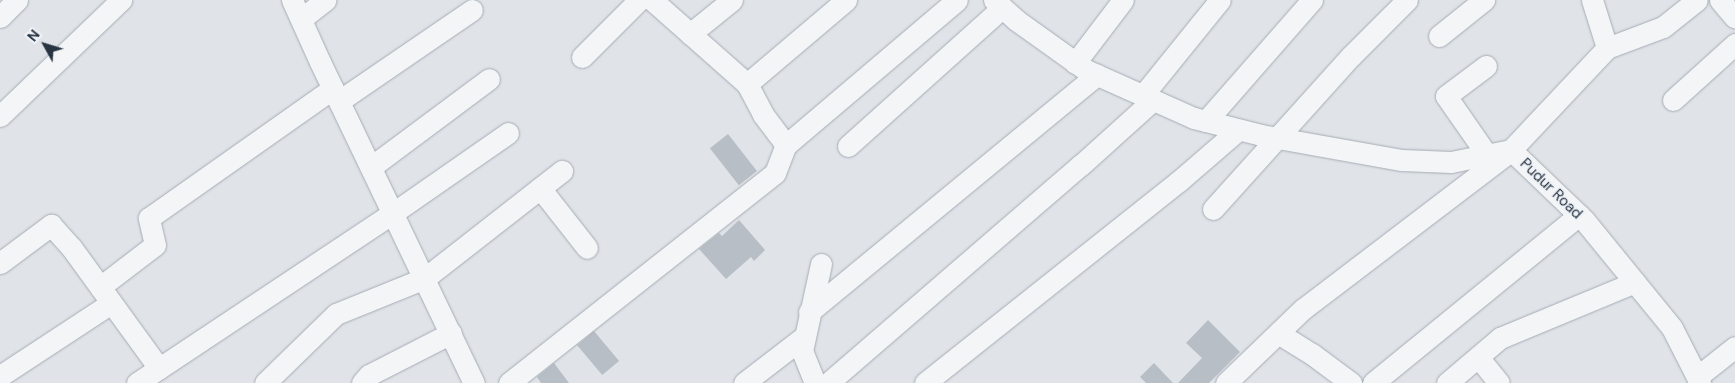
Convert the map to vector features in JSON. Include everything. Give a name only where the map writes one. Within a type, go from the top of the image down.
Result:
[{"type":"street","points":[[0,17],[17,0]]},
{"type":"street","points":[[0,116],[121,0]]},
{"type":"street","points":[[292,0],[474,383]]},
{"type":"street","points":[[301,19],[325,0]]},
{"type":"street","points":[[582,57],[639,0]]},
{"type":"street","points":[[652,0],[747,84],[763,114],[786,146]]},
{"type":"street","points":[[690,34],[732,0]]},
{"type":"street","points":[[747,84],[846,0]]},
{"type":"street","points":[[509,383],[775,173],[786,146],[957,0]]},
{"type":"street","points":[[1076,63],[1123,0]]},
{"type":"street","points":[[828,383],[1081,166],[1148,98],[1220,0]]},
{"type":"street","points":[[1206,121],[1312,0]]},
{"type":"street","points":[[1213,208],[1351,56],[1407,0]]},
{"type":"street","points":[[1440,36],[1484,0]]},
{"type":"street","points":[[1592,0],[1606,48],[1663,27],[1697,0]]},
{"type":"street","points":[[1720,0],[1735,18]]},
{"type":"street","points":[[848,146],[998,4],[1076,63],[1097,75],[1194,118],[1276,138],[1402,160],[1451,162],[1511,150]]},
{"type":"street","points":[[4,383],[0,377],[106,295],[155,245],[149,218],[336,95],[472,10]]},
{"type":"street","points":[[1672,100],[1735,44]]},
{"type":"street","name":"Pudur Road","points":[[1606,48],[1511,150],[1579,215],[1635,282],[1672,328],[1698,380]]},
{"type":"street","points":[[1486,66],[1446,96],[1487,155]]},
{"type":"street","points":[[809,312],[1097,75]]},
{"type":"street","points":[[371,167],[489,79]]},
{"type":"street","points":[[925,383],[1179,181],[1238,130]]},
{"type":"street","points":[[138,383],[393,213],[508,133]]},
{"type":"street","points":[[1226,383],[1303,309],[1511,150]]},
{"type":"street","points":[[265,383],[336,314],[425,278],[562,171]]},
{"type":"street","points":[[540,188],[587,248]]},
{"type":"street","points":[[1373,383],[1579,215]]},
{"type":"street","points":[[0,264],[51,225],[106,295],[159,368]]},
{"type":"street","points":[[815,383],[802,351],[821,264]]},
{"type":"street","points":[[1447,383],[1500,338],[1635,282]]},
{"type":"street","points":[[362,383],[369,375],[451,333]]},
{"type":"street","points":[[1278,333],[1312,354],[1351,383]]},
{"type":"street","points":[[744,383],[805,336]]},
{"type":"street","points":[[1698,380],[1735,348]]},
{"type":"street","points":[[1478,357],[1499,383]]},
{"type":"building","points":[[728,134],[757,171],[739,185],[710,148]]},
{"type":"building","points":[[739,220],[765,250],[754,261],[751,257],[726,279],[699,249],[719,233],[722,236]]},
{"type":"building","points":[[1208,320],[1240,352],[1209,383],[1178,383],[1202,358],[1186,343]]},
{"type":"building","points":[[594,331],[619,361],[602,375],[577,345]]},
{"type":"building","points":[[554,363],[569,383],[541,383],[537,377]]},
{"type":"building","points":[[1154,363],[1173,383],[1146,383],[1140,377]]}]
